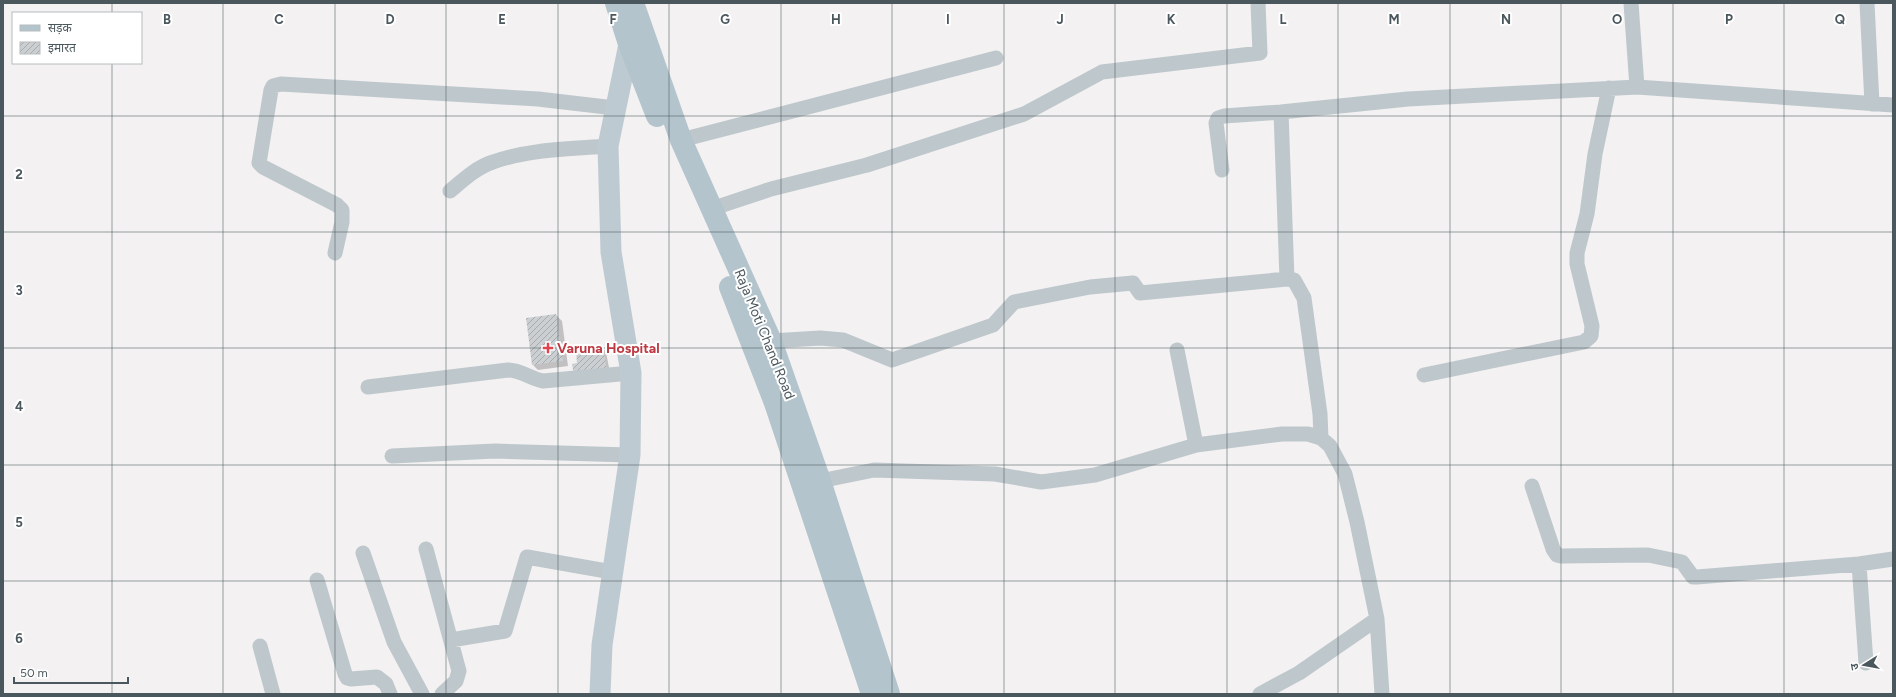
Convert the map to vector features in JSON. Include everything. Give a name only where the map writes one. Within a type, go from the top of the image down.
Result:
[{"type":"main road","points":[[616,3],[629,44],[685,188],[743,319],[775,403],[872,694]]},
{"type":"main road","name":"Raja Moti Chand Road","points":[[633,3],[681,140],[771,341],[820,481],[889,694]]},
{"type":"street","points":[[711,209],[771,189],[867,165],[1024,114],[1102,72],[1260,53],[1258,3]]},
{"type":"street","points":[[1631,3],[1637,86]]},
{"type":"street","points":[[1867,3],[1872,104]]},
{"type":"street","points":[[600,694],[602,645],[630,455],[631,372],[611,252],[608,146],[629,44],[641,25]]},
{"type":"street","points":[[681,140],[996,58]]},
{"type":"street","points":[[335,253],[342,222],[342,210],[337,205],[263,167],[259,163],[258,158],[272,86],[282,84],[530,99],[615,108]]},
{"type":"street","points":[[1222,170],[1216,122],[1218,118],[1224,116],[1281,112],[1408,99],[1637,86],[1893,105]]},
{"type":"street","points":[[1424,375],[1584,342],[1591,336],[1592,326],[1577,264],[1576,253],[1587,214],[1595,154],[1609,88]]},
{"type":"street","points":[[1281,112],[1287,279]]},
{"type":"street","points":[[450,191],[477,170],[493,162],[534,152],[608,146]]},
{"type":"street","points":[[771,341],[820,338],[843,340],[892,360],[993,325],[1014,302],[1090,287],[1133,283],[1140,293],[1287,279],[1294,280],[1304,298],[1320,414],[1321,438]]},
{"type":"street","points":[[1177,350],[1196,446]]},
{"type":"street","points":[[368,387],[508,370],[519,371],[536,380],[543,381],[631,372]]},
{"type":"street","points":[[820,481],[874,470],[995,474],[1041,482],[1096,475],[1196,446],[1282,434],[1308,434],[1321,438],[1330,446],[1345,474],[1357,522],[1377,619],[1382,694]]},
{"type":"street","points":[[392,456],[495,451],[630,455]]},
{"type":"street","points":[[1532,486],[1553,549],[1558,555],[1561,556],[1656,555],[1682,562],[1686,565],[1693,577],[1893,560]]},
{"type":"street","points":[[426,549],[458,664],[458,676],[456,682],[442,694]]},
{"type":"street","points":[[363,553],[394,642],[422,694]]},
{"type":"street","points":[[451,640],[505,631],[527,557],[612,572]]},
{"type":"street","points":[[1859,564],[1866,663]]},
{"type":"street","points":[[317,580],[347,678],[377,677],[386,684],[390,694]]},
{"type":"street","points":[[1260,694],[1299,673],[1377,619]]},
{"type":"street","points":[[260,646],[273,694]]},
{"type":"building","points":[[556,314],[563,361],[532,365],[526,318]]},
{"type":"building","points":[[603,347],[607,370],[574,376],[572,364],[577,363],[576,352]]},
{"type":"place","name":"Varuna Hospital","points":[[548,348]]}]
